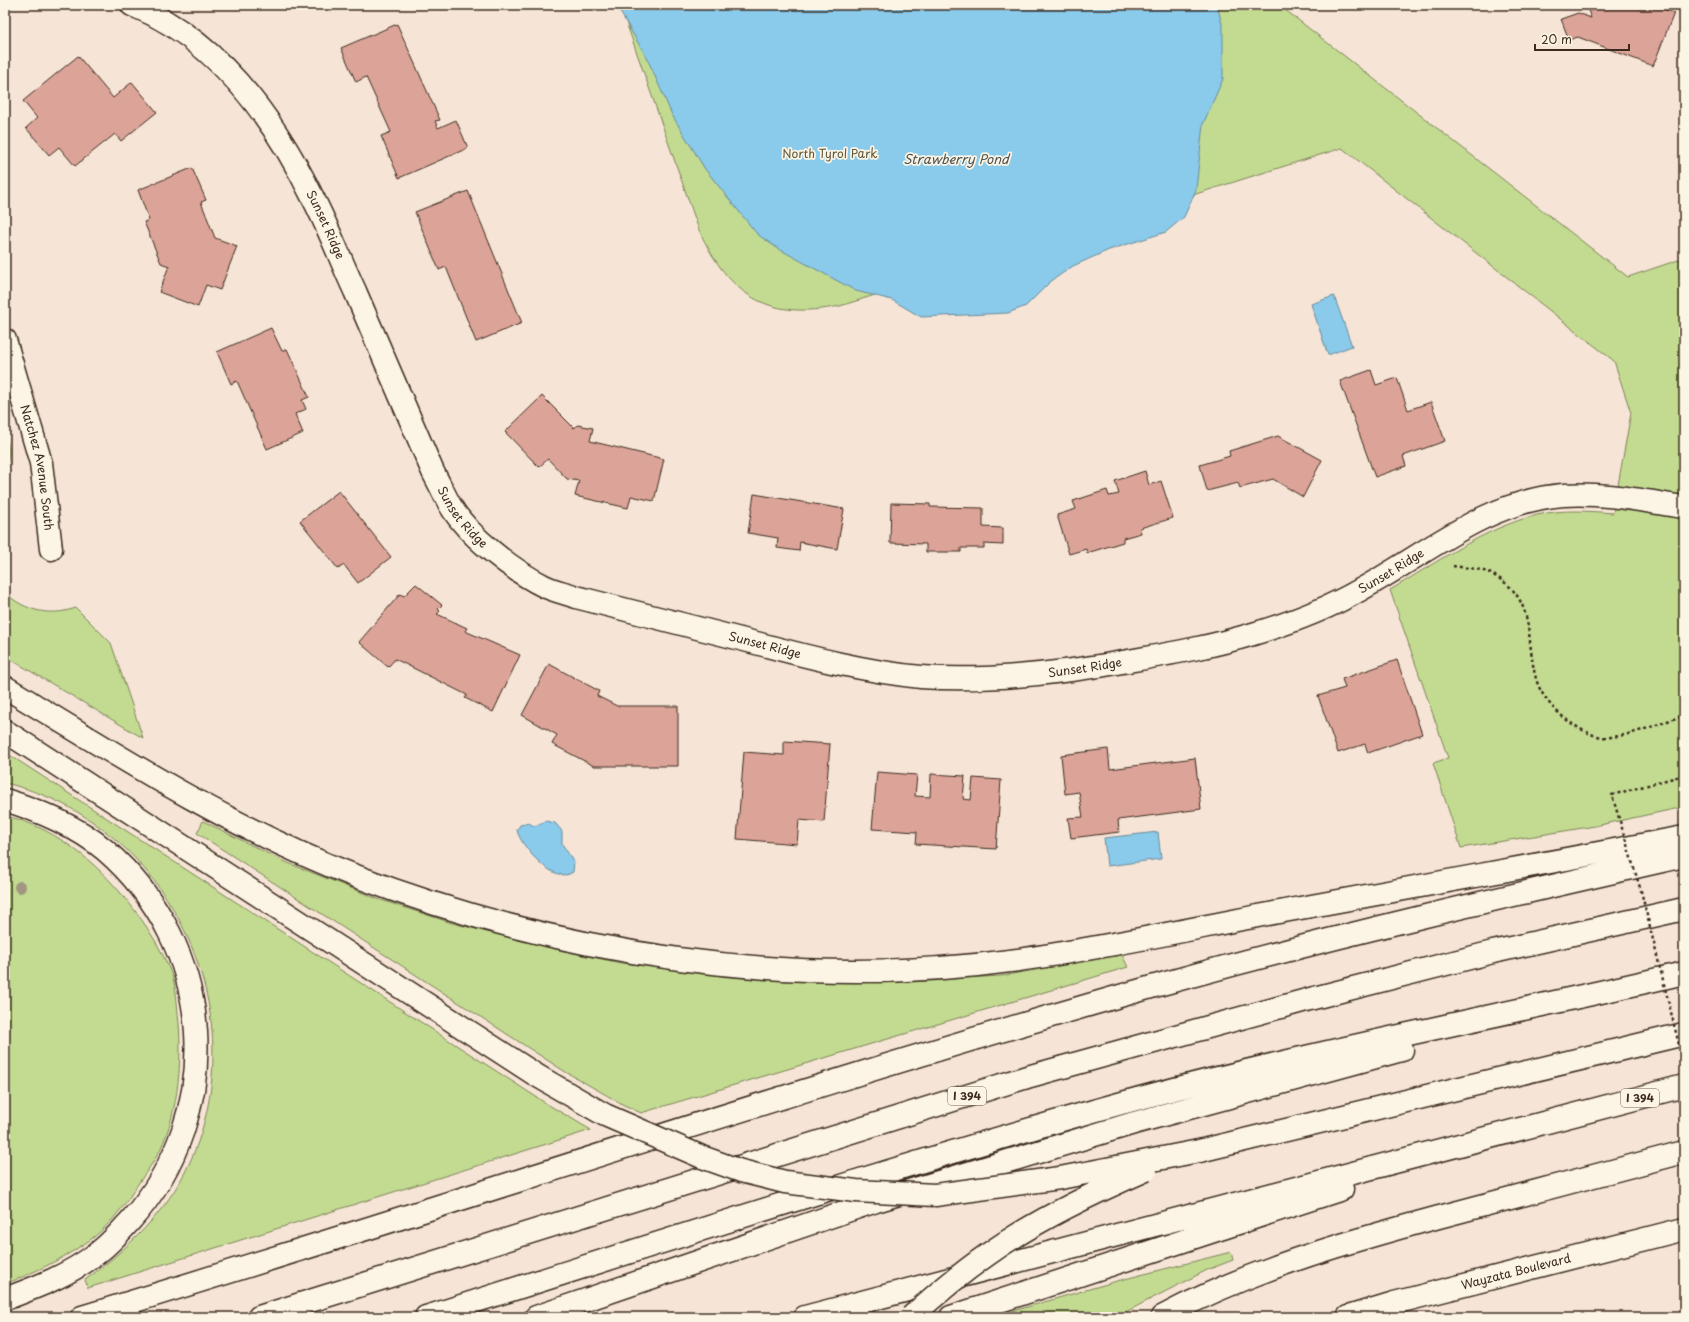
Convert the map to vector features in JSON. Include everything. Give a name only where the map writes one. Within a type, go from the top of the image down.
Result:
[{"type":"main road","name":"Sunset Ridge","points":[[132,5],[176,27],[200,45],[253,101],[297,168],[315,200],[433,472],[451,506],[469,528],[490,549],[515,568],[545,586],[576,597],[797,654],[874,670],[920,677],[1031,675],[1076,671],[1208,647],[1254,634],[1303,617],[1360,591],[1437,543],[1493,513],[1537,499],[1564,495],[1591,495],[1684,507]]},
{"type":"main road","name":"Natchez Avenue South","points":[[5,340],[41,463],[51,549]]},
{"type":"main road","points":[[5,687],[171,788],[273,841],[352,874],[497,922],[548,934],[635,951],[741,965],[853,970],[913,969],[1016,960],[1542,865],[1684,837]]},
{"type":"main road","points":[[5,731],[536,1075],[605,1115],[702,1157],[741,1171],[785,1182],[856,1191],[935,1195],[1060,1178],[1199,1151],[1529,1070],[1684,1034]]},
{"type":"main road","points":[[5,800],[44,814],[70,827],[104,849],[146,893],[166,924],[180,954],[194,1010],[198,1045],[197,1076],[191,1108],[178,1147],[168,1170],[145,1205],[97,1254],[63,1276],[5,1299]]},
{"type":"main road","points":[[82,1317],[938,1050],[1159,985],[1368,931],[1684,856]]},
{"type":"main road","name":"I 394","points":[[259,1317],[1027,1077],[1295,1003],[1478,956],[1684,909]]},
{"type":"main road","points":[[426,1317],[932,1158],[1115,1105],[1246,1070],[1543,1006],[1684,973]]},
{"type":"main road","points":[[536,1317],[883,1199],[1134,1123],[1372,1059],[1543,1006]]},
{"type":"main road","name":"I 394","points":[[805,1317],[1684,1086]]},
{"type":"main road","points":[[951,1317],[1094,1269],[1271,1213],[1512,1132]]},
{"type":"main road","points":[[911,1317],[965,1270],[988,1253],[1043,1220],[1122,1181],[1163,1163],[1199,1151]]},
{"type":"main road","points":[[1162,1317],[1236,1281],[1290,1261],[1396,1229],[1684,1152]]},
{"type":"main road","name":"Wayzata Boulevard","points":[[1348,1317],[1394,1303],[1684,1229]]},
{"type":"path","points":[[1416,557],[1451,566],[1489,573],[1501,580],[1515,593],[1527,616],[1535,670],[1538,682],[1545,697],[1554,710],[1583,731],[1610,738],[1628,734],[1684,716]]},
{"type":"path","points":[[1684,775],[1612,795],[1641,891],[1684,1065]]},
{"type":"green space","name":"North Tyrol Park","points":[[620,5],[1279,5],[1628,277],[1684,258],[1684,807],[1595,826],[1461,848],[1433,763],[1448,758],[1390,590],[1479,537],[1517,521],[1546,513],[1565,511],[1613,513],[1631,413],[1614,361],[1342,148],[840,306],[814,310],[791,310],[771,306],[753,298],[738,287],[723,271],[711,253],[699,230]]},
{"type":"green space","points":[[5,425],[9,451],[5,487]]},
{"type":"green space","points":[[5,593],[21,604],[38,611],[56,612],[76,608],[111,643],[143,738],[5,656]]},
{"type":"green space","points":[[5,752],[547,1104],[591,1130],[88,1288],[85,1280],[116,1256],[158,1214],[180,1181],[189,1164],[208,1106],[213,1046],[205,987],[185,931],[154,880],[113,837],[63,804],[5,783]]},
{"type":"green space","points":[[5,816],[21,820],[37,827],[68,844],[108,878],[134,910],[155,940],[173,978],[177,998],[180,1065],[172,1118],[160,1150],[124,1205],[113,1219],[94,1237],[73,1251],[51,1264],[5,1284]]},
{"type":"green space","points":[[203,821],[283,861],[378,899],[452,923],[563,951],[621,963],[757,977],[880,983],[1001,976],[1122,955],[1128,967],[641,1113],[564,1071],[197,833]]},
{"type":"green space","points":[[1231,1252],[1233,1260],[1207,1270],[1116,1317],[992,1317],[1117,1281]]},
{"type":"water","name":"Strawberry Pond","points":[[616,5],[1217,5],[1223,28],[1223,79],[1203,124],[1196,190],[1184,217],[1166,232],[1109,250],[1073,266],[1050,282],[1026,306],[1008,313],[921,317],[892,300],[856,291],[777,248],[757,234],[705,169],[672,115],[647,58]]},
{"type":"water","points":[[1334,296],[1352,346],[1328,355],[1311,304]]},
{"type":"water","points":[[546,821],[555,823],[562,831],[562,844],[574,862],[573,872],[566,875],[557,874],[539,862],[524,845],[517,830],[520,825],[529,823],[534,826]]},
{"type":"water","points":[[1158,832],[1161,859],[1107,866],[1104,838]]},
{"type":"building","points":[[1586,5],[1654,5],[1674,13],[1653,66],[1578,37],[1569,40],[1561,19],[1578,13],[1591,18]]},
{"type":"building","points":[[397,24],[440,120],[435,121],[438,128],[456,120],[468,148],[399,178],[381,136],[391,132],[366,77],[356,82],[341,48]]},
{"type":"building","points":[[78,56],[113,98],[132,82],[157,112],[121,141],[115,134],[75,166],[59,147],[49,155],[26,128],[37,118],[23,101]]},
{"type":"building","points":[[192,168],[206,200],[201,202],[215,238],[237,246],[220,290],[206,285],[198,307],[159,292],[169,266],[161,263],[144,222],[149,220],[138,190]]},
{"type":"building","points":[[468,191],[522,323],[476,342],[446,267],[439,270],[415,212]]},
{"type":"building","points":[[271,328],[282,351],[287,349],[309,397],[302,400],[306,409],[295,414],[303,433],[267,449],[237,381],[231,384],[217,352]]},
{"type":"building","points":[[1371,370],[1376,385],[1397,378],[1408,410],[1431,402],[1445,441],[1403,456],[1406,466],[1375,477],[1340,381]]},
{"type":"building","points":[[542,396],[574,428],[578,425],[593,428],[590,441],[664,459],[654,501],[631,496],[628,508],[575,496],[579,481],[567,479],[548,459],[539,467],[505,432]]},
{"type":"building","points":[[1278,436],[1322,460],[1303,497],[1273,479],[1240,488],[1238,483],[1207,491],[1200,465],[1230,456],[1229,451]]},
{"type":"building","points":[[1145,471],[1149,485],[1161,481],[1173,518],[1140,528],[1141,533],[1123,538],[1123,542],[1087,553],[1086,549],[1069,554],[1057,515],[1076,509],[1073,501],[1107,490],[1109,496],[1119,494],[1115,481]]},
{"type":"building","points":[[339,491],[391,557],[358,583],[344,565],[338,569],[300,521]]},
{"type":"building","points":[[754,494],[844,509],[837,549],[800,542],[799,551],[777,548],[778,538],[748,533]]},
{"type":"building","points":[[891,503],[930,504],[930,507],[983,508],[983,527],[1003,528],[1003,545],[984,544],[984,548],[961,548],[961,552],[926,552],[926,544],[890,543]]},
{"type":"building","points":[[416,584],[442,605],[438,609],[440,611],[437,614],[467,628],[465,631],[520,655],[493,712],[465,698],[467,695],[395,659],[388,667],[359,642],[400,594],[404,596]]},
{"type":"building","points":[[1397,660],[1422,734],[1368,753],[1365,744],[1338,753],[1318,696],[1345,688],[1342,679]]},
{"type":"building","points":[[549,664],[599,691],[597,696],[617,706],[678,706],[678,766],[594,766],[552,744],[557,735],[522,715]]},
{"type":"building","points":[[784,741],[830,744],[824,822],[799,820],[797,844],[737,839],[744,752],[784,755]]},
{"type":"building","points":[[1108,749],[1110,769],[1195,758],[1201,809],[1118,820],[1119,832],[1071,838],[1068,818],[1083,817],[1079,792],[1065,794],[1061,755]]},
{"type":"building","points":[[877,772],[917,775],[915,796],[930,797],[931,774],[965,776],[963,799],[971,800],[973,778],[1001,780],[996,849],[916,844],[917,832],[872,829]]}]
